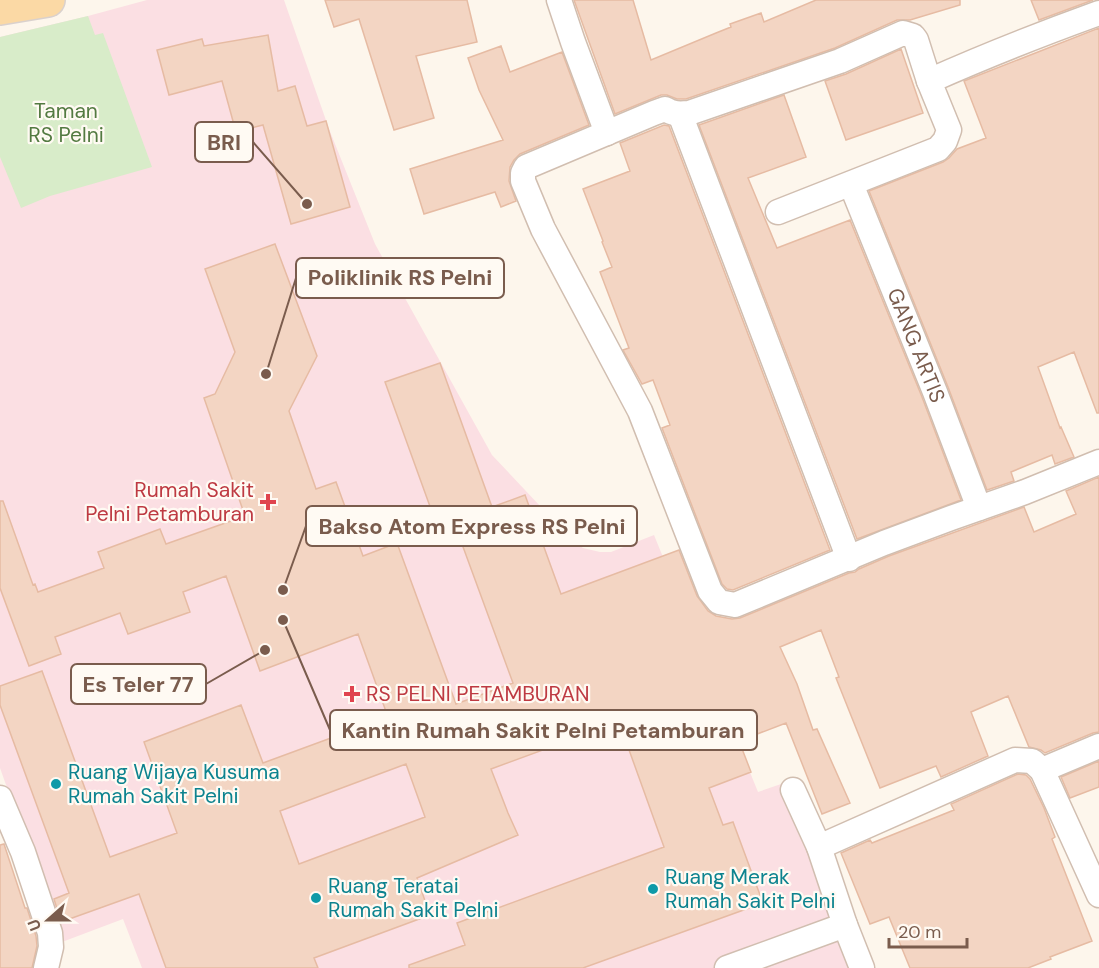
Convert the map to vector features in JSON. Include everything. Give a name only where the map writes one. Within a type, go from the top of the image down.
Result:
[{"type":"main road","points":[[0,8],[48,0]]},
{"type":"street","points":[[559,0],[607,133]]},
{"type":"street","points":[[929,81],[1039,34],[1099,14]]},
{"type":"street","points":[[778,212],[938,149],[945,141],[949,130],[913,36],[903,33],[840,61],[689,112],[671,113],[665,109],[526,167],[523,173],[523,181],[543,230],[640,411],[710,591],[719,602],[735,605],[884,543],[1025,492],[1099,462]]},
{"type":"street","points":[[680,114],[849,559]]},
{"type":"street","name":"GANG ARTIS","points":[[851,184],[979,508]]},
{"type":"street","points":[[1042,770],[1099,746]]},
{"type":"street","points":[[819,847],[1015,760],[1032,761],[1042,770],[1099,895]]},
{"type":"street","points":[[794,790],[819,847],[862,968]]},
{"type":"street","points":[[0,798],[23,852],[50,933],[51,947],[46,968]]},
{"type":"street","points":[[727,968],[845,925]]},
{"type":"shaded area","name":"Rumah Sakit Pelni Petamburan","points":[[147,0],[284,0],[329,129],[375,244],[492,455],[573,541],[583,548],[611,552],[654,535],[758,792],[784,783],[853,968],[142,968],[123,919],[62,942],[0,768],[0,37]]},
{"type":"green space","name":"Taman RS Pelni","points":[[88,16],[95,35],[103,33],[152,167],[50,196],[21,208],[0,157],[0,37]]},
{"type":"building","points":[[325,0],[467,0],[477,42],[416,56],[434,118],[394,130],[359,19],[334,27]]},
{"type":"building","points":[[574,0],[633,0],[651,60],[731,27],[730,24],[761,13],[764,22],[816,0],[960,0],[960,5],[910,20],[897,20],[835,48],[686,99],[661,95],[615,114]]},
{"type":"building","points":[[1031,0],[1093,0],[1039,20]]},
{"type":"building","points":[[1099,28],[1099,413],[1097,413],[1074,352],[1038,367],[1060,428],[1074,457],[1055,464],[1052,455],[1011,472],[1014,481],[987,490],[869,191],[943,162],[957,149],[986,138],[964,81]]},
{"type":"building","points":[[268,35],[278,91],[295,86],[307,126],[326,121],[350,207],[291,224],[263,125],[236,132],[222,81],[169,95],[157,50],[202,39],[204,46]]},
{"type":"building","points":[[501,46],[510,72],[562,52],[589,125],[520,154],[514,160],[510,167],[509,181],[516,201],[501,207],[495,192],[424,214],[410,169],[503,140],[479,90],[468,58]]},
{"type":"building","points":[[901,49],[923,113],[846,140],[825,81]]},
{"type":"building","points":[[784,95],[806,157],[748,178],[777,248],[850,220],[961,500],[857,539],[699,125]]},
{"type":"building","points":[[664,125],[669,126],[830,550],[733,590],[727,589],[722,584],[662,428],[670,425],[653,380],[642,384],[623,350],[629,348],[600,272],[612,267],[583,189],[630,171],[620,143]]},
{"type":"building","points":[[275,244],[317,356],[289,411],[316,489],[336,482],[363,556],[397,543],[456,704],[513,683],[448,506],[432,512],[385,382],[440,363],[492,507],[525,495],[561,594],[679,550],[697,596],[708,611],[716,616],[740,618],[889,556],[1024,507],[1034,532],[1076,514],[1066,491],[1099,477],[1099,732],[1045,753],[1029,747],[1008,696],[971,712],[988,756],[941,777],[936,766],[880,788],[836,678],[839,677],[821,630],[780,647],[797,684],[813,730],[817,729],[850,803],[822,814],[786,723],[739,741],[751,772],[709,788],[723,825],[733,822],[763,903],[583,968],[409,968],[409,965],[465,945],[457,923],[664,847],[619,722],[491,769],[518,835],[417,878],[430,915],[314,958],[318,968],[166,968],[139,894],[61,922],[54,899],[69,893],[0,705],[0,686],[42,671],[110,857],[177,833],[144,742],[241,705],[263,763],[388,717],[358,634],[260,671],[226,576],[183,592],[190,612],[128,634],[120,613],[55,637],[61,654],[29,666],[0,588],[0,501],[3,501],[33,585],[35,584],[38,592],[104,568],[98,552],[160,529],[166,544],[245,516],[204,398],[215,394],[235,352],[205,269]],"holes":[[[406,764],[425,817],[299,864],[280,811]]]},
{"type":"building","points":[[1099,761],[1099,787],[1070,798],[1061,777]]},
{"type":"building","points":[[1018,774],[1026,775],[1030,779],[1044,808],[1055,837],[1052,839],[1092,941],[1028,968],[910,968],[889,917],[870,924],[841,853],[870,840],[872,843],[954,810],[951,804]]},
{"type":"building","points":[[4,844],[36,936],[37,946],[32,968],[0,968],[0,845]]},
{"type":"place","name":"BRI","points":[[307,204]]},
{"type":"place","name":"Poliklinik RS Pelni","points":[[266,374]]},
{"type":"place","name":"Rumah Sakit Pelni Petamburan","points":[[268,502]]},
{"type":"place","name":"Bakso Atom Express RS Pelni","points":[[283,590]]},
{"type":"place","name":"Kantin Rumah Sakit Pelni Petamburan","points":[[283,620]]},
{"type":"place","name":"Es Teler 77","points":[[265,650]]},
{"type":"place","name":"RS PELNI PETAMBURAN","points":[[352,694]]},
{"type":"place","name":"Ruang Wijaya Kusuma Rumah Sakit Pelni","points":[[56,784]]},
{"type":"place","name":"Ruang Merak Rumah Sakit Pelni","points":[[653,889]]},
{"type":"place","name":"Ruang Teratai Rumah Sakit Pelni","points":[[316,898]]}]
